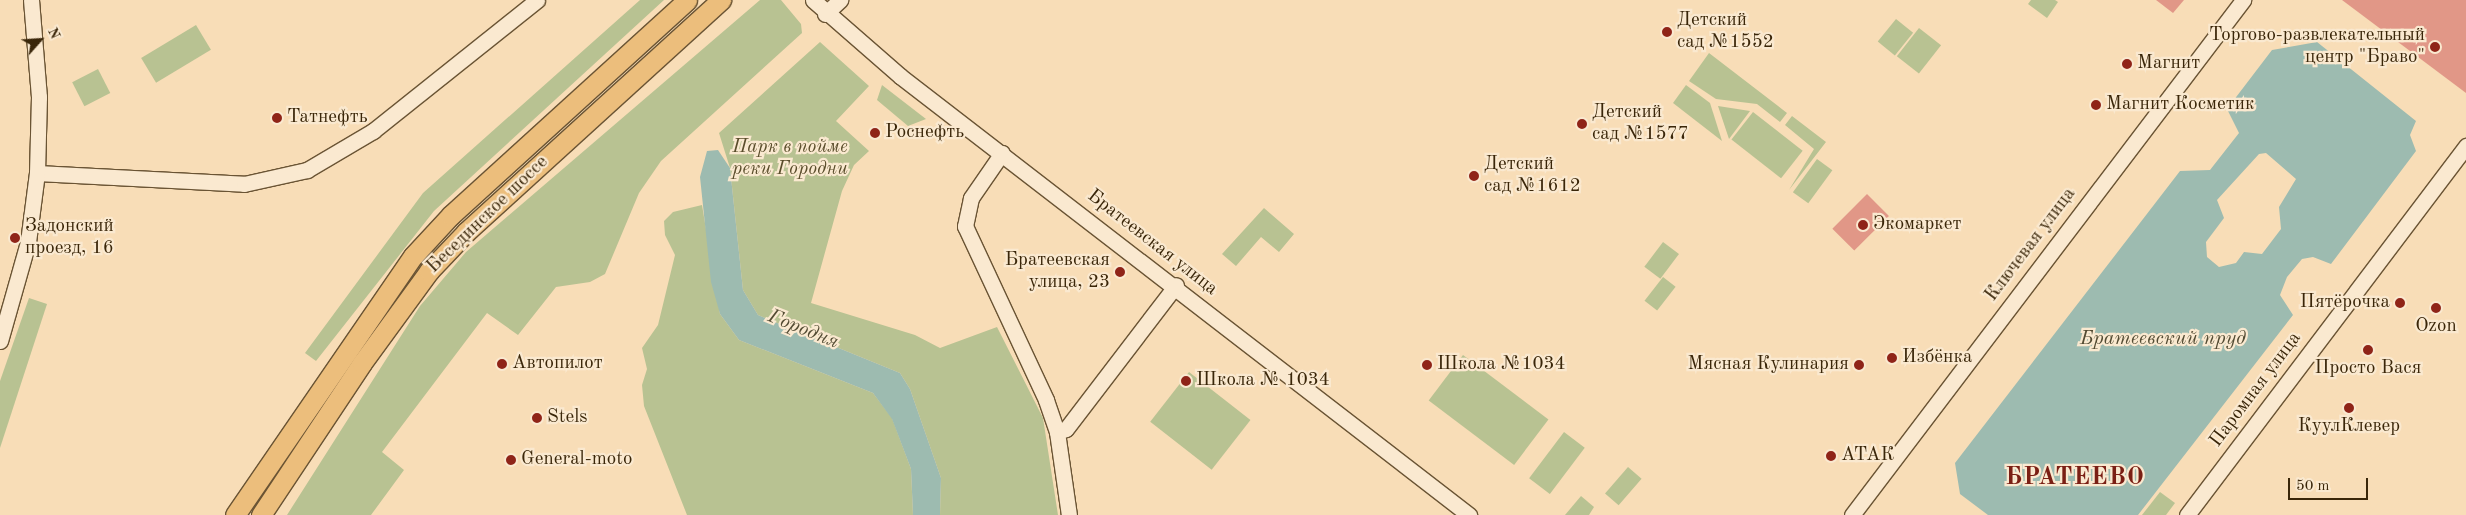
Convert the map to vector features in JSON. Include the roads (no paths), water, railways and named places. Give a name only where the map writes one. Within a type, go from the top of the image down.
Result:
[{"type":"main road","name":"Бесединское шоссе","points":[[235,515],[413,256],[451,215],[686,0]]},
{"type":"main road","name":"Бесединское шоссе","points":[[261,515],[362,363],[429,271],[466,232],[721,0]]},
{"type":"street","points":[[0,341],[27,249],[37,173],[39,97],[31,0]]},
{"type":"street","points":[[37,173],[244,184],[307,170],[373,131],[538,0]]},
{"type":"street","name":"Братеевская улица","points":[[813,0],[825,14],[1002,153],[1176,285],[1304,391],[1469,515]]},
{"type":"street","points":[[825,14],[840,0]]},
{"type":"street","name":"Ключевая улица","points":[[1852,515],[2243,0]]},
{"type":"street","name":"Паромная улица","points":[[2187,515],[2466,146]]},
{"type":"street","points":[[1002,153],[971,198],[965,226],[1057,432],[1070,515]]},
{"type":"street","points":[[1057,432],[1066,429],[1176,285]]},
{"type":"water","name":"Братеевский пруд","points":[[2317,42],[2416,121],[2410,135],[2416,151],[2331,264],[2313,257],[2302,259],[2287,277],[2280,295],[2293,315],[2138,515],[1988,515],[1960,494],[1955,463],[2180,171],[2210,170],[2239,133],[2227,109],[2272,50]],"holes":[[[2266,153],[2296,179],[2279,207],[2281,229],[2262,254],[2244,252],[2236,263],[2219,267],[2207,257],[2206,242],[2224,218],[2217,200],[2259,154]]]},
{"type":"water","points":[[718,150],[730,168],[743,290],[758,315],[900,373],[910,389],[941,478],[940,515],[913,515],[911,469],[892,419],[873,393],[739,340],[720,314],[711,282],[700,177],[707,151]]},
{"type":"place","name":"Детский сад №1552","points":[[1667,32]]},
{"type":"place","name":"Торгово-развлекательный центр \"Браво\"","points":[[2435,47]]},
{"type":"place","name":"Магнит","points":[[2127,64]]},
{"type":"place","name":"Магнит Косметик","points":[[2096,105]]},
{"type":"place","name":"Татнефть","points":[[277,118]]},
{"type":"place","name":"Детский сад №1577","points":[[1582,124]]},
{"type":"place","name":"Роснефть","points":[[875,133]]},
{"type":"place","name":"Детский сад №1612","points":[[1474,176]]},
{"type":"place","name":"Экомаркет","points":[[1863,225]]},
{"type":"place","name":"Задонский проезд, 16","points":[[15,238]]},
{"type":"place","name":"Братеевская улица, 23","points":[[1120,272]]},
{"type":"place","name":"Пятёрочка","points":[[2400,303]]},
{"type":"place","name":"Ozon","points":[[2436,308]]},
{"type":"place","name":"Просто Вася","points":[[2368,350]]},
{"type":"place","name":"Избёнка","points":[[1892,358]]},
{"type":"place","name":"Автопилот","points":[[502,364]]},
{"type":"place","name":"Школа №1034","points":[[1427,365]]},
{"type":"place","name":"Мясная Кулинария","points":[[1859,365]]},
{"type":"place","name":"Школа № 1034","points":[[1186,381]]},
{"type":"place","name":"КуулКлевер","points":[[2349,408]]},
{"type":"place","name":"Stels","points":[[537,418]]},
{"type":"place","name":"АТАК","points":[[1831,456]]},
{"type":"place","name":"General-moto","points":[[511,460]]},
{"type":"district","name":"БРАТЕЕВО","points":[[2075,479]]},
{"type":"park label","name":"Парк в пойме реки Городни","points":[[790,159]]},
{"type":"water label","name":"Городня","points":[[803,330]]}]
